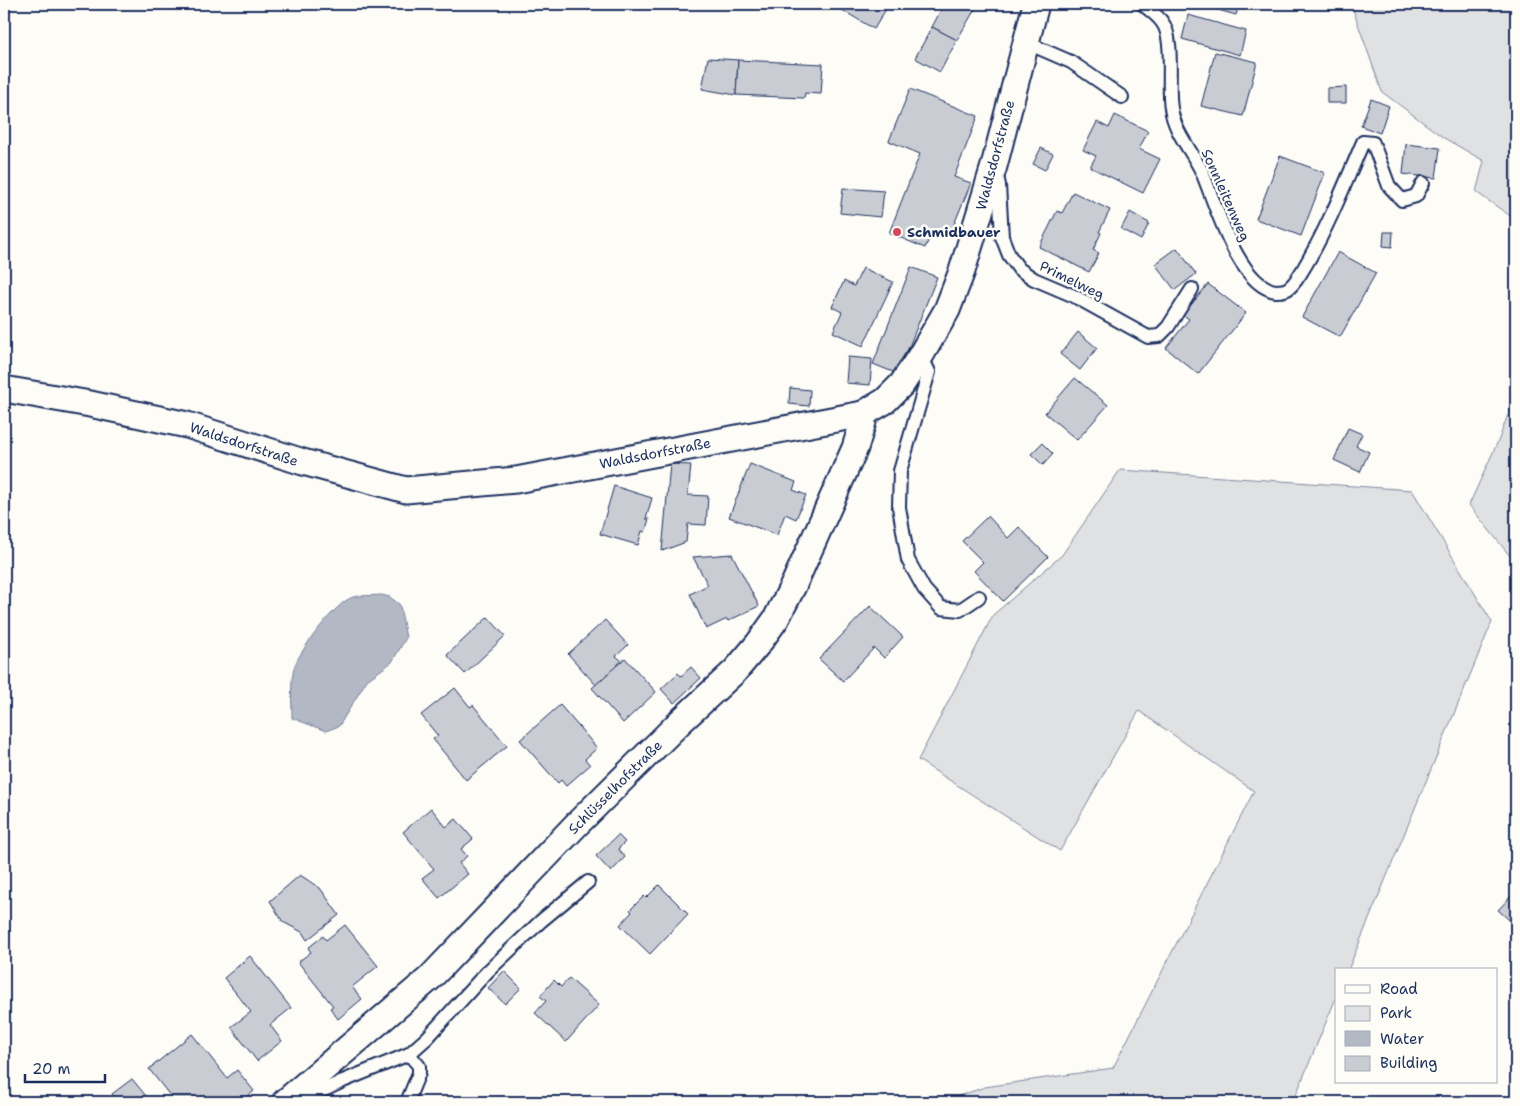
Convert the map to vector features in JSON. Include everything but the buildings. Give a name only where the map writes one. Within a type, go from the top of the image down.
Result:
[{"type":"street","name":"Waldsdorfstraße","points":[[4,389],[90,404],[187,425],[303,462],[406,490],[516,480],[863,414],[885,401],[902,384],[922,355],[947,310],[994,166],[1036,4]]},
{"type":"street","name":"Schlüsselhofstraße","points":[[288,1099],[430,978],[576,825],[681,721],[735,671],[758,644],[776,619],[794,584],[855,448],[863,422],[863,414]]},
{"type":"lane","name":"Sonnleitenweg","points":[[1143,4],[1164,23],[1169,38],[1171,108],[1177,128],[1202,171],[1230,244],[1240,261],[1261,284],[1270,290],[1280,291],[1289,288],[1297,279],[1312,254],[1340,196],[1362,142],[1373,143],[1388,186],[1402,200],[1416,196],[1423,183]]},
{"type":"lane","points":[[1025,42],[1071,62],[1122,97]]},
{"type":"lane","name":"Primelweg","points":[[994,166],[999,185],[1002,237],[1009,256],[1019,269],[1034,280],[1074,296],[1148,337],[1159,336],[1168,327],[1192,289]]},
{"type":"lane","points":[[922,355],[929,372],[900,471],[899,507],[908,560],[924,589],[941,608],[960,610],[979,597]]},
{"type":"lane","points":[[288,1099],[324,1090],[343,1080],[409,1054],[514,946],[560,904],[588,882]]},
{"type":"lane","points":[[407,1102],[419,1073],[419,1066],[409,1054]]},
{"type":"green space","points":[[1351,4],[1409,4],[1421,8],[1426,4],[1516,4],[1516,220],[1476,192],[1484,161],[1444,138],[1382,92]]},
{"type":"green space","points":[[1516,393],[1516,547],[1510,556],[1469,505],[1499,439]]},
{"type":"green space","points":[[1120,470],[1412,490],[1492,622],[1349,968],[1335,968],[1335,1000],[1293,1102],[941,1102],[985,1087],[1113,1068],[1254,791],[1139,711],[1060,851],[918,760],[993,615],[1062,555]]},
{"type":"water","points":[[381,595],[390,597],[400,605],[406,638],[392,662],[367,680],[339,726],[326,731],[292,718],[294,668],[310,639],[328,617],[346,601],[356,596]]},
{"type":"place","name":"Schmidbauer","points":[[897,232]]}]
